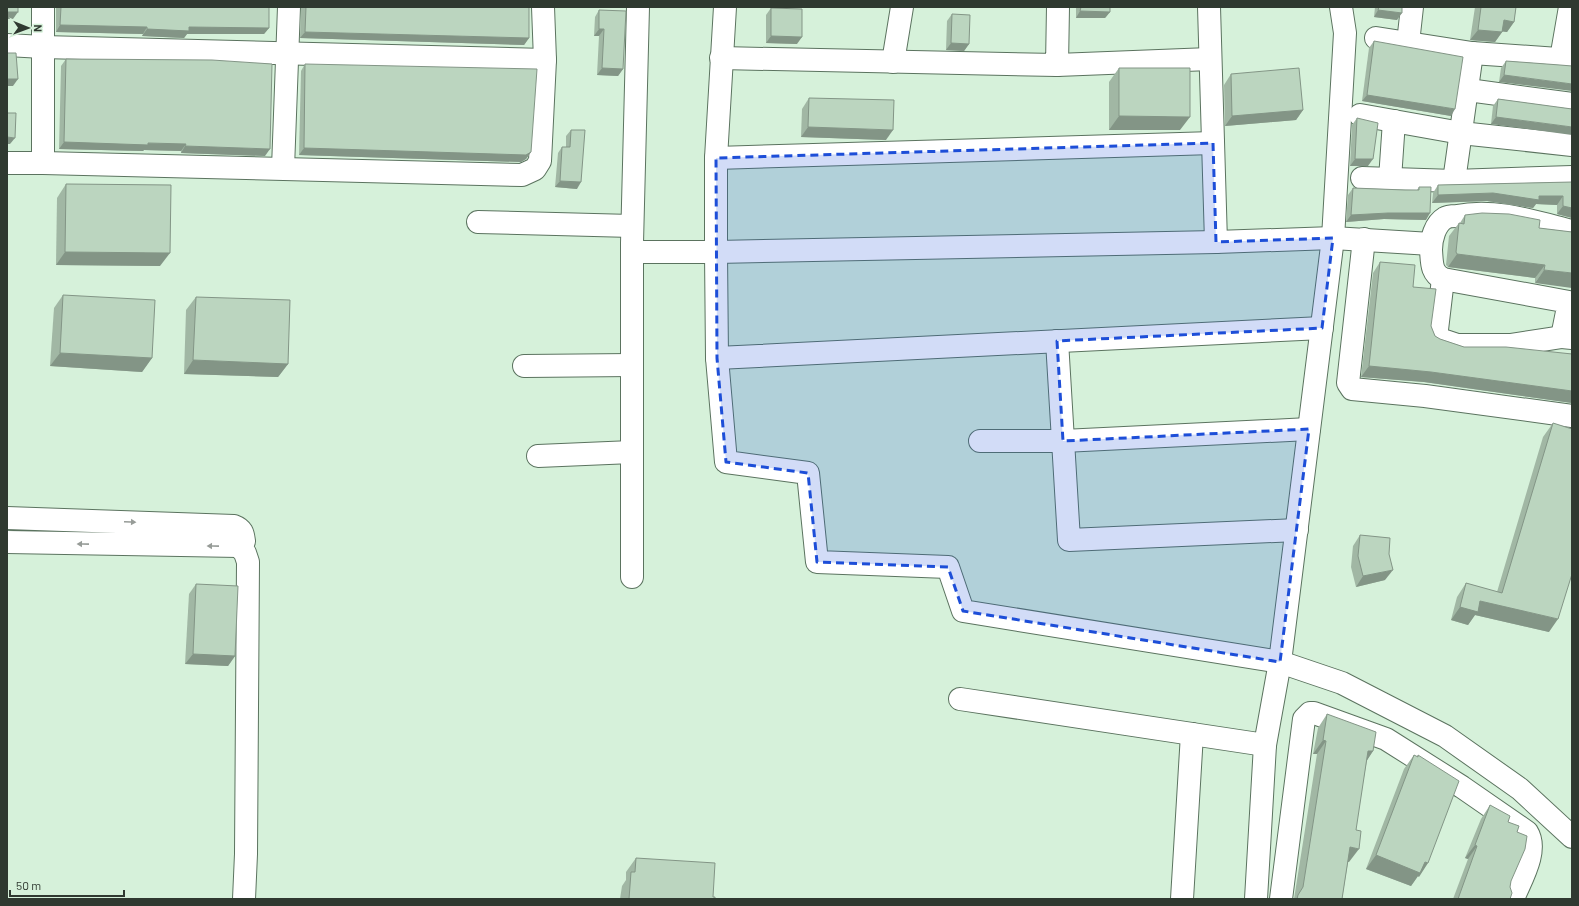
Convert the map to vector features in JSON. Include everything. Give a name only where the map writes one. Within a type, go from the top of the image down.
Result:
[{"type":"street","points":[[42,7],[43,163]]},
{"type":"street","points":[[283,168],[286,53],[289,7]]},
{"type":"street","points":[[7,163],[283,168],[522,175],[535,169],[540,161],[545,60],[543,7]]},
{"type":"street","points":[[632,577],[632,226],[638,7]]},
{"type":"street","points":[[725,7],[716,158],[716,252],[717,358],[726,462],[808,473],[817,562],[948,567],[963,611],[1280,662],[1342,683],[1445,736],[1520,789],[1572,837]]},
{"type":"street","points":[[893,62],[902,7]]},
{"type":"street","points":[[1057,65],[1058,7]]},
{"type":"street","points":[[1209,7],[1216,242]]},
{"type":"street","points":[[1256,899],[1265,745],[1280,662],[1334,238],[1345,33],[1341,7]]},
{"type":"street","points":[[1408,43],[1412,7]]},
{"type":"street","points":[[1376,38],[1472,53],[1566,59],[1570,7]]},
{"type":"street","points":[[7,44],[43,47],[545,60]]},
{"type":"street","points":[[1454,181],[1472,53]]},
{"type":"street","points":[[721,58],[1057,65],[1210,59]]},
{"type":"street","points":[[1468,90],[1572,104]]},
{"type":"street","points":[[1360,115],[1461,132],[1572,146]]},
{"type":"street","points":[[1390,179],[1394,120]]},
{"type":"street","points":[[716,158],[1213,143]]},
{"type":"street","points":[[1362,178],[1454,181],[1572,177]]},
{"type":"street","points":[[1443,279],[1436,338],[1457,345],[1510,345],[1567,337],[1569,302],[1443,279],[1436,275],[1432,268],[1432,244],[1435,228],[1445,218],[1473,212],[1505,215],[1572,232]]},
{"type":"street","points":[[478,222],[632,226]]},
{"type":"street","points":[[632,252],[716,252],[1216,242],[1334,238],[1432,244]]},
{"type":"street","points":[[1364,239],[1348,383],[1352,389],[1425,396],[1572,416]]},
{"type":"street","points":[[717,358],[1322,328]]},
{"type":"street","points":[[1057,341],[1069,540],[1297,530]]},
{"type":"street","points":[[524,366],[632,365]]},
{"type":"street","points":[[980,441],[1063,441],[1309,429]]},
{"type":"street","points":[[538,456],[632,452]]},
{"type":"street","points":[[7,518],[234,526],[240,528],[243,534],[244,540],[239,546]]},
{"type":"street","points":[[7,542],[239,546],[246,553],[248,562],[246,854],[244,899]]},
{"type":"street","points":[[960,699],[1265,745]]},
{"type":"street","points":[[1281,899],[1305,716],[1310,713],[1321,715],[1378,735],[1462,787],[1527,832],[1531,838],[1530,856],[1513,899]]},
{"type":"street","points":[[1398,747],[1410,718]]},
{"type":"street","points":[[1182,899],[1192,734]]},
{"type":"street","points":[[1462,787],[1476,783],[1480,761]]},
{"type":"highlighted area","points":[[1213,143],[1216,242],[1333,238],[1322,328],[1057,341],[1063,441],[1309,429],[1280,662],[963,611],[948,567],[817,562],[808,473],[726,462],[717,358],[716,158]]},
{"type":"building","points":[[7,7],[18,7],[18,12],[7,12]]},
{"type":"building","points":[[61,7],[269,7],[269,28],[189,27],[189,31],[147,29],[147,27],[60,25]]},
{"type":"building","points":[[306,7],[529,7],[529,38],[305,32]]},
{"type":"building","points":[[1081,7],[1110,7],[1110,12],[1080,11]]},
{"type":"building","points":[[1379,7],[1402,7],[1402,13],[1378,10]]},
{"type":"building","points":[[1481,7],[1516,7],[1514,22],[1504,20],[1502,32],[1478,30]]},
{"type":"building","points":[[771,8],[802,9],[802,37],[771,36]]},
{"type":"building","points":[[599,10],[626,11],[623,69],[602,68],[604,29],[599,29]]},
{"type":"building","points":[[952,14],[970,15],[969,44],[951,43]]},
{"type":"building","points":[[1374,41],[1463,57],[1455,109],[1367,95]]},
{"type":"building","points":[[7,53],[16,53],[18,79],[7,79]]},
{"type":"building","points":[[66,59],[212,60],[272,64],[270,149],[185,146],[186,144],[148,143],[148,145],[64,142]]},
{"type":"building","points":[[1506,61],[1572,66],[1572,84],[1504,75]]},
{"type":"building","points":[[305,64],[537,69],[531,152],[526,155],[304,148]]},
{"type":"building","points":[[1119,68],[1190,68],[1190,117],[1119,116]]},
{"type":"building","points":[[1299,68],[1303,110],[1232,116],[1231,74]]},
{"type":"building","points":[[809,98],[894,100],[893,130],[808,127]]},
{"type":"building","points":[[1498,99],[1572,109],[1572,127],[1496,117]]},
{"type":"building","points":[[7,113],[16,113],[15,138],[7,137]]},
{"type":"building","points":[[1357,118],[1378,123],[1373,159],[1355,159]]},
{"type":"building","points":[[571,130],[585,130],[581,182],[560,181],[562,147],[570,147]]},
{"type":"building","points":[[1572,182],[1572,208],[1563,206],[1563,196],[1539,196],[1539,200],[1493,193],[1438,195],[1438,185]]},
{"type":"building","points":[[66,184],[171,185],[170,253],[65,252]]},
{"type":"building","points":[[1419,187],[1431,187],[1430,213],[1351,215],[1353,188],[1419,190]]},
{"type":"building","points":[[1482,213],[1509,214],[1540,220],[1539,228],[1572,232],[1572,273],[1544,270],[1545,265],[1457,254],[1459,223],[1464,224],[1465,215]]},
{"type":"building","points":[[1380,262],[1415,265],[1413,287],[1436,289],[1431,326],[1435,336],[1464,347],[1506,347],[1572,354],[1572,391],[1431,372],[1369,366]]},
{"type":"building","points":[[63,295],[155,300],[152,358],[60,353]]},
{"type":"building","points":[[196,297],[290,300],[288,364],[193,360]]},
{"type":"building","points":[[1553,423],[1572,429],[1572,574],[1558,619],[1480,601],[1478,612],[1460,607],[1466,583],[1502,593]]},
{"type":"building","points":[[1360,535],[1390,538],[1389,554],[1393,570],[1363,576],[1358,556]]},
{"type":"building","points":[[196,584],[238,586],[235,656],[193,654]]},
{"type":"building","points":[[1327,714],[1376,732],[1373,751],[1368,751],[1356,830],[1361,831],[1359,849],[1350,847],[1342,899],[1297,899],[1303,887],[1326,741],[1323,740]]},
{"type":"building","points":[[1414,755],[1418,757],[1418,755],[1459,781],[1428,863],[1425,862],[1420,873],[1376,855]]},
{"type":"building","points":[[1490,805],[1510,816],[1508,822],[1519,826],[1517,832],[1527,836],[1525,849],[1511,881],[1510,887],[1512,893],[1510,899],[1458,899],[1477,846],[1475,845]]},
{"type":"building","points":[[636,858],[715,863],[713,897],[715,897],[715,899],[629,899],[631,872],[635,872]]}]
